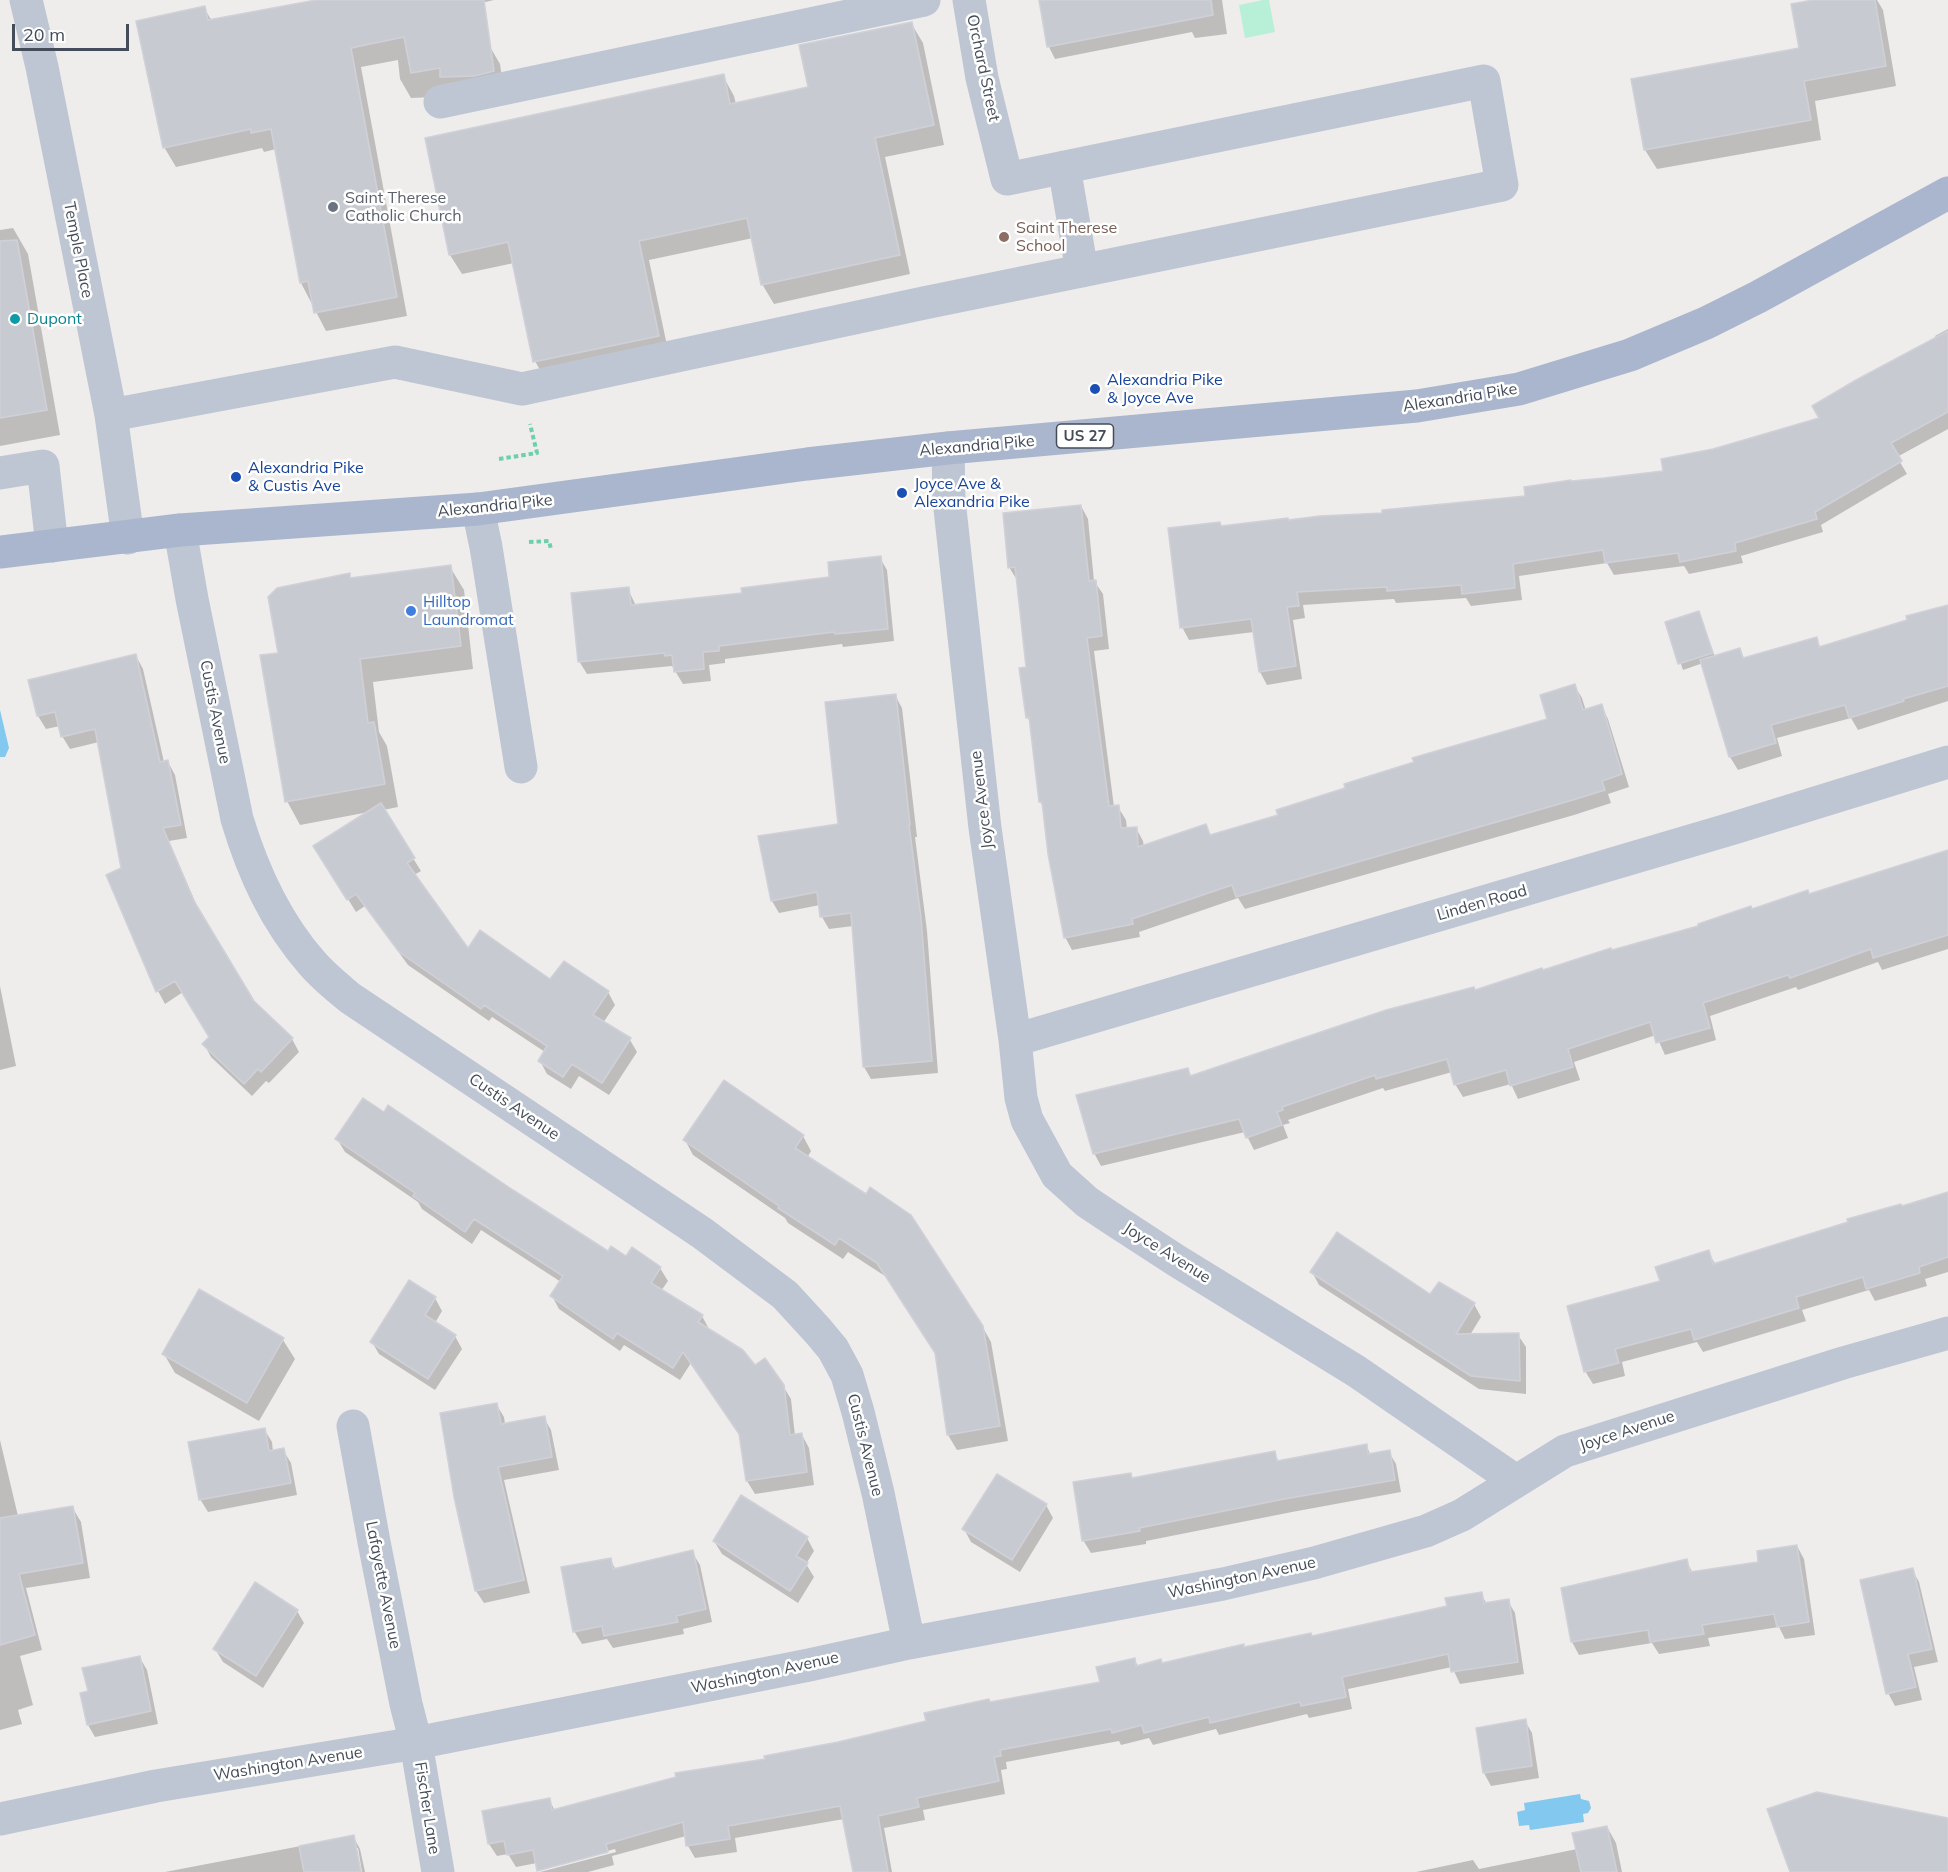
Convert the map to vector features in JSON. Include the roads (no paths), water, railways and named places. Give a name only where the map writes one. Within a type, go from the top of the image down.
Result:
[{"type":"main road","name":"Alexandria Pike","points":[[0,552],[180,530],[478,509],[807,464],[948,448],[1417,406],[1519,389],[1630,355],[1706,323],[1948,193]]},
{"type":"street","name":"Temple Place","points":[[26,0],[42,67],[111,415],[128,538]]},
{"type":"street","points":[[440,102],[924,0]]},
{"type":"street","name":"Orchard Street","points":[[969,0],[982,78],[1007,178],[1064,167]]},
{"type":"street","points":[[111,415],[395,362],[522,389],[1502,185],[1484,81],[1064,167],[1082,271]]},
{"type":"street","name":"Joyce Avenue","points":[[948,448],[949,500],[981,793],[1021,1098],[1027,1120],[1057,1175],[1087,1202],[1177,1261],[1356,1371],[1516,1481],[1565,1451],[1843,1362],[1948,1333]]},
{"type":"street","points":[[0,473],[43,466],[52,546]]},
{"type":"street","points":[[478,509],[488,558],[521,767]]},
{"type":"street","name":"Custis Avenue","points":[[180,530],[237,819],[246,849],[272,909],[314,966],[350,998],[702,1233],[785,1295],[818,1331],[833,1349],[847,1375],[858,1412],[878,1493],[909,1643]]},
{"type":"street","name":"Linden Road","points":[[1015,1040],[1182,989],[1532,888],[1948,762]]},
{"type":"street","name":"Lafayette Avenue","points":[[353,1426],[405,1704],[416,1743]]},
{"type":"street","name":"Washington Avenue","points":[[0,1819],[156,1786],[416,1743],[909,1643],[1212,1586],[1352,1553],[1426,1531],[1462,1515],[1516,1481]]},
{"type":"street","name":"Fischer Lane","points":[[416,1743],[438,1872]]},
{"type":"water","points":[[0,710],[9,748],[5,757],[0,757]]},
{"type":"water","points":[[1580,1794],[1581,1799],[1589,1801],[1591,1808],[1588,1813],[1583,1814],[1584,1822],[1530,1830],[1529,1825],[1519,1826],[1517,1812],[1525,1810],[1524,1803]]},
{"type":"place","name":"Saint Therese Catholic Church","points":[[333,207]]},
{"type":"place","name":"Saint Therese School","points":[[1004,237]]},
{"type":"place","name":"Dupont","points":[[15,319]]},
{"type":"place","name":"Alexandria Pike & Joyce Ave","points":[[1095,389]]},
{"type":"place","name":"Alexandria Pike & Custis Ave","points":[[236,477]]},
{"type":"place","name":"Joyce Ave & Alexandria Pike","points":[[902,493]]},
{"type":"place","name":"Hilltop Laundromat","points":[[411,611]]}]
